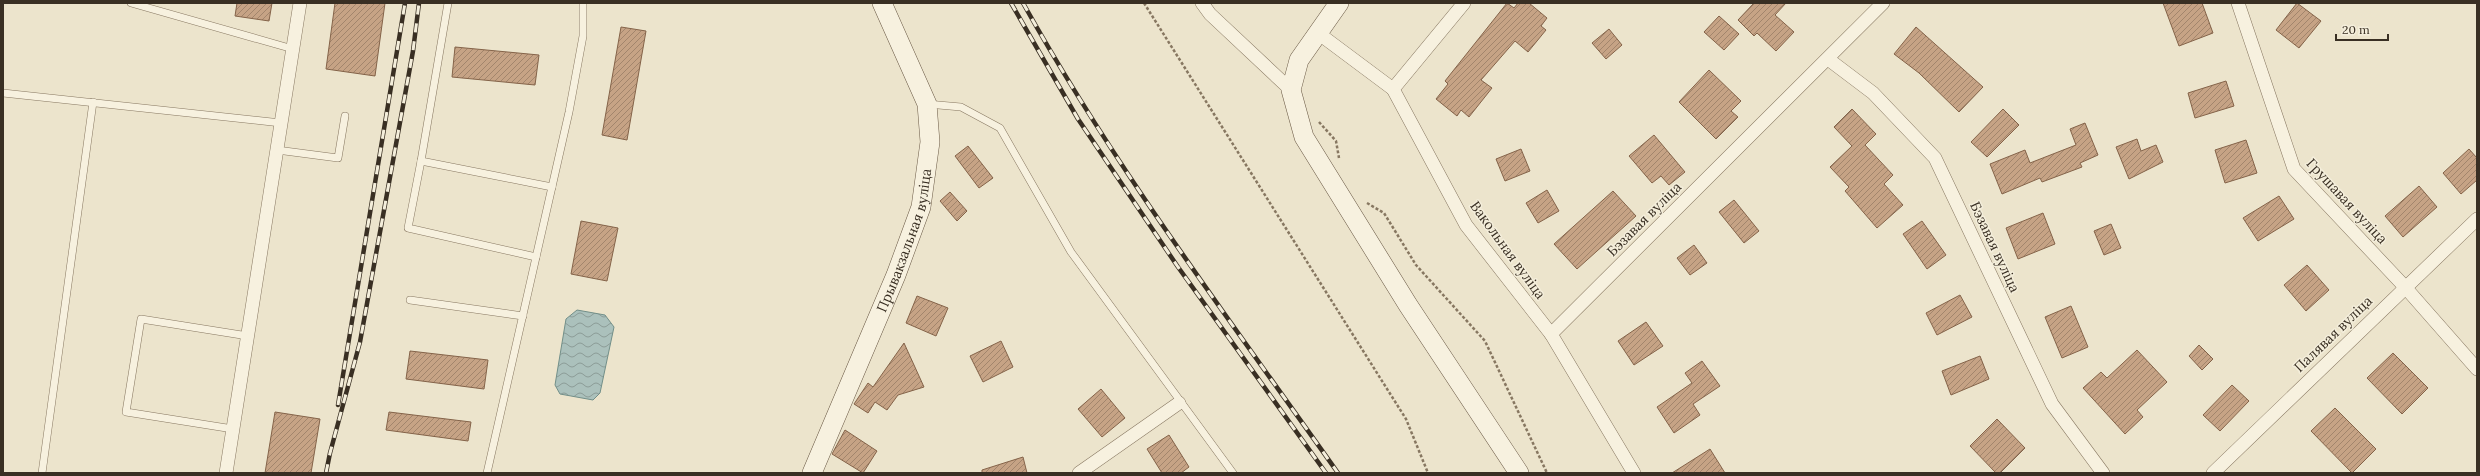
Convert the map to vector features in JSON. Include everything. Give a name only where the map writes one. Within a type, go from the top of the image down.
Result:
[{"type":"main road","name":"Прывакзальная вуліца","points":[[812,473],[896,275],[921,207],[930,142],[927,104],[882,3]]},
{"type":"main road","points":[[1339,3],[1299,60],[1291,90],[1304,137],[1408,305],[1519,473]]},
{"type":"street","points":[[226,473],[300,3]]},
{"type":"street","points":[[1202,3],[1210,14],[1291,90]]},
{"type":"street","name":"Бэзавая вуліца","points":[[1551,334],[1883,3]]},
{"type":"street","name":"Грушавая вуліца","points":[[2238,3],[2294,168],[2405,287],[2477,369]]},
{"type":"street","points":[[1318,33],[1393,89],[1459,5]]},
{"type":"street","name":"Бэзавая вуліца","points":[[1828,59],[1873,93],[1935,158],[2052,404],[2103,473]]},
{"type":"street","name":"Вакольная вуліца","points":[[1393,89],[1466,224],[1551,334],[1634,473]]},
{"type":"street","name":"Палявая вуліца","points":[[2213,473],[2477,219]]},
{"type":"street","points":[[1079,473],[1179,403]]},
{"type":"lane","points":[[131,3],[293,49]]},
{"type":"lane","points":[[448,3],[408,228],[536,257]]},
{"type":"lane","points":[[488,473],[552,187],[583,36],[583,3]]},
{"type":"lane","points":[[3,93],[281,123]]},
{"type":"lane","points":[[42,473],[93,102]]},
{"type":"lane","points":[[927,104],[961,107],[1000,128],[1071,252],[1179,403],[1233,473]]},
{"type":"lane","points":[[277,150],[338,158],[344,116]]},
{"type":"lane","points":[[421,160],[552,187]]},
{"type":"lane","points":[[410,300],[523,316]]},
{"type":"lane","points":[[233,428],[126,412],[141,319],[248,336]]},
{"type":"path","points":[[1144,3],[1406,419],[1428,473]]},
{"type":"path","points":[[1316,118],[1336,141],[1340,162]]},
{"type":"path","points":[[1365,202],[1384,213],[1416,265],[1485,340],[1547,473]]},
{"type":"water","points":[[577,310],[605,315],[614,327],[600,393],[593,400],[560,394],[555,385],[566,319]]},
{"type":"building","points":[[237,3],[272,3],[269,21],[235,16]]},
{"type":"building","points":[[335,3],[385,3],[375,76],[326,69]]},
{"type":"building","points":[[1507,3],[1514,8],[1518,3],[1529,3],[1547,18],[1541,26],[1546,30],[1528,52],[1515,41],[1481,80],[1492,88],[1469,117],[1461,110],[1457,116],[1436,99],[1448,84],[1445,81]]},
{"type":"building","points":[[1754,3],[1786,3],[1775,15],[1794,32],[1776,51],[1757,33],[1754,36],[1738,20]]},
{"type":"building","points":[[2163,3],[2202,3],[2213,33],[2179,46]]},
{"type":"building","points":[[2297,3],[2321,21],[2299,48],[2276,30]]},
{"type":"building","points":[[1719,16],[1739,34],[1724,50],[1704,32]]},
{"type":"building","points":[[621,27],[646,31],[627,140],[602,135]]},
{"type":"building","points":[[1916,27],[1983,87],[1959,112],[1919,73],[1894,54]]},
{"type":"building","points":[[1609,29],[1622,45],[1606,59],[1592,43]]},
{"type":"building","points":[[455,47],[539,55],[535,85],[452,77]]},
{"type":"building","points":[[1709,70],[1741,101],[1731,111],[1738,117],[1716,139],[1679,102]]},
{"type":"building","points":[[2226,81],[2234,106],[2195,118],[2188,93]]},
{"type":"building","points":[[1852,109],[1876,134],[1865,145],[1893,175],[1884,184],[1903,205],[1877,228],[1845,191],[1849,187],[1830,167],[1852,146],[1834,127]]},
{"type":"building","points":[[2003,109],[2019,125],[1987,157],[1971,142]]},
{"type":"building","points":[[2085,123],[2098,155],[2080,163],[2082,167],[2042,182],[2040,178],[2002,194],[1990,164],[2025,150],[2030,163],[2076,145],[2070,129]]},
{"type":"building","points":[[1654,135],[1685,172],[1669,185],[1661,176],[1652,183],[1629,156]]},
{"type":"building","points":[[2137,139],[2141,151],[2156,145],[2163,162],[2129,179],[2116,147]]},
{"type":"building","points":[[2246,140],[2257,173],[2225,183],[2215,150]]},
{"type":"building","points":[[968,146],[993,178],[979,188],[955,156]]},
{"type":"building","points":[[1521,149],[1530,171],[1505,181],[1496,159]]},
{"type":"building","points":[[2469,149],[2477,158],[2477,180],[2461,194],[2443,173]]},
{"type":"building","points":[[2419,186],[2437,207],[2403,237],[2385,216]]},
{"type":"building","points":[[1547,190],[1559,211],[1538,223],[1526,203]]},
{"type":"building","points":[[1613,191],[1636,216],[1577,269],[1554,244]]},
{"type":"building","points":[[950,192],[967,211],[957,221],[940,201]]},
{"type":"building","points":[[2279,196],[2294,219],[2258,241],[2243,218]]},
{"type":"building","points":[[1734,200],[1759,231],[1744,243],[1719,212]]},
{"type":"building","points":[[2043,213],[2055,244],[2018,259],[2006,228]]},
{"type":"building","points":[[581,221],[618,228],[607,281],[571,274]]},
{"type":"building","points":[[1922,221],[1946,255],[1927,269],[1903,234]]},
{"type":"building","points":[[2111,224],[2121,248],[2104,255],[2094,231]]},
{"type":"building","points":[[1694,245],[1707,263],[1690,275],[1677,258]]},
{"type":"building","points":[[2307,265],[2329,290],[2306,311],[2284,285]]},
{"type":"building","points":[[1960,295],[1972,317],[1937,335],[1926,313]]},
{"type":"building","points":[[917,296],[948,308],[936,336],[906,323]]},
{"type":"building","points":[[2071,306],[2088,347],[2062,358],[2045,317]]},
{"type":"building","points":[[1646,322],[1663,346],[1634,365],[1618,341]]},
{"type":"building","points":[[1001,341],[1013,367],[983,382],[970,356]]},
{"type":"building","points":[[904,343],[924,387],[898,395],[887,410],[875,402],[868,413],[854,404],[868,383],[873,387]]},
{"type":"building","points":[[2199,345],[2213,359],[2202,370],[2189,356]]},
{"type":"building","points":[[2137,350],[2167,382],[2137,410],[2143,417],[2125,434],[2083,388],[2101,372],[2107,378]]},
{"type":"building","points":[[410,351],[488,360],[484,389],[406,379]]},
{"type":"building","points":[[2393,353],[2428,388],[2402,414],[2367,378]]},
{"type":"building","points":[[1980,356],[1989,379],[1951,395],[1942,371]]},
{"type":"building","points":[[1702,361],[1720,386],[1693,404],[1700,415],[1674,433],[1657,407],[1692,383],[1685,373]]},
{"type":"building","points":[[2232,385],[2249,401],[2220,431],[2203,415]]},
{"type":"building","points":[[1101,389],[1125,418],[1102,437],[1078,409]]},
{"type":"building","points":[[2335,408],[2376,449],[2352,473],[2311,431]]},
{"type":"building","points":[[275,412],[320,419],[311,473],[265,473]]},
{"type":"building","points":[[389,412],[471,422],[468,441],[386,430]]},
{"type":"building","points":[[1997,419],[2025,448],[2000,473],[1996,473],[1970,446]]},
{"type":"building","points":[[845,430],[877,451],[863,473],[832,454]]},
{"type":"building","points":[[1169,435],[1189,467],[1181,473],[1162,473],[1147,449]]},
{"type":"building","points":[[1710,449],[1725,473],[1672,473]]},
{"type":"building","points":[[1023,457],[1027,473],[982,473],[982,470]]},
{"type":"railway","points":[[338,405],[405,3]]},
{"type":"railway","points":[[326,473],[360,342],[413,51],[419,3]]},
{"type":"railway","points":[[1011,3],[1078,119],[1178,267],[1326,473]]},
{"type":"railway","points":[[1023,3],[1058,64],[1134,184],[1338,473]]}]
